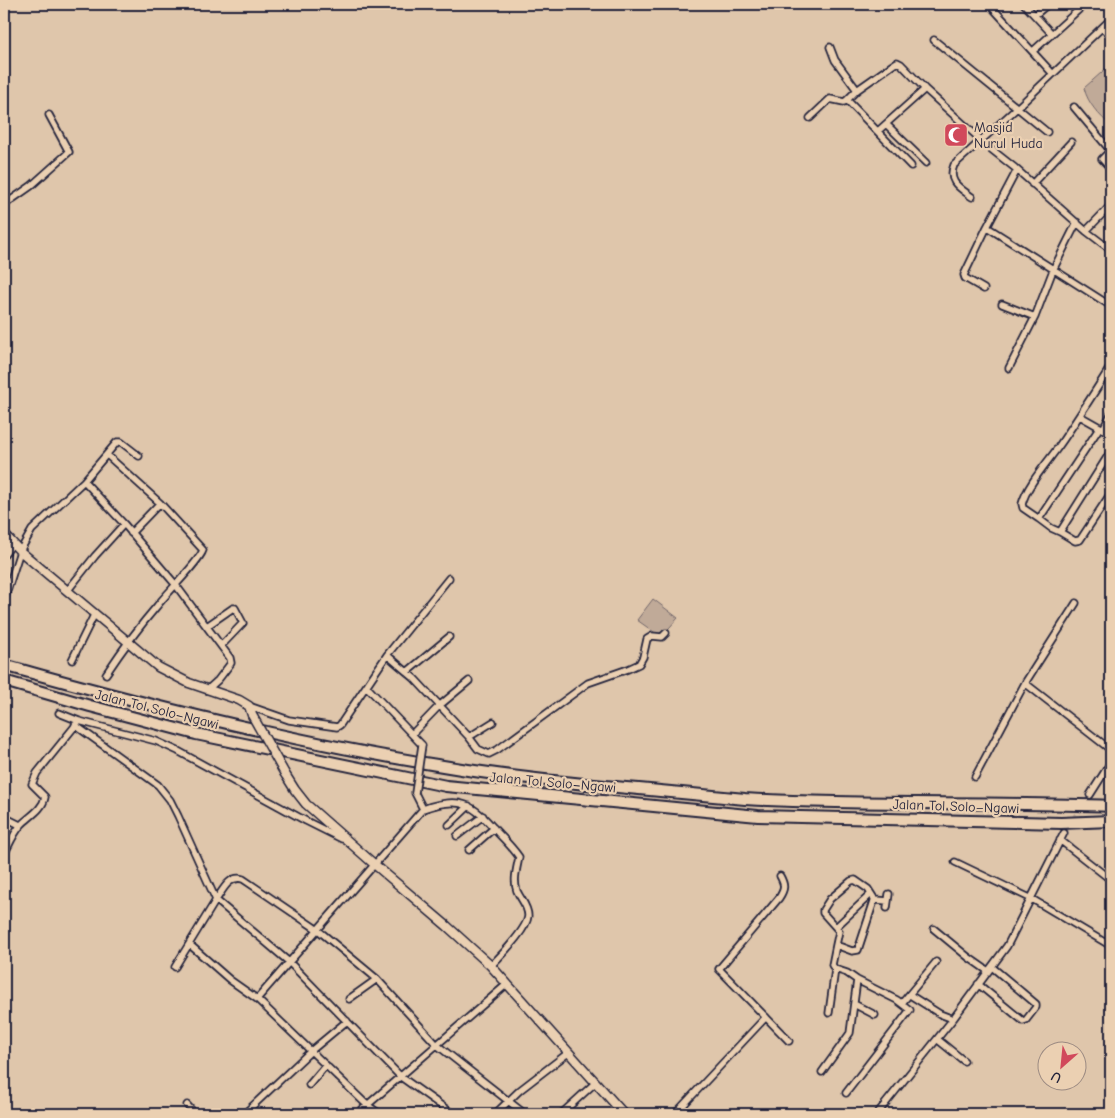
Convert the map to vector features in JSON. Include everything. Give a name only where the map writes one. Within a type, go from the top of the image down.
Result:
[{"type":"highway","name":"Jalan Tol Solo–Ngawi","points":[[4,665],[103,693],[228,724],[332,746],[478,771],[747,799],[1111,806]]},
{"type":"highway","name":"Jalan Tol Solo–Ngawi","points":[[4,681],[196,734],[446,786],[758,816],[1061,823],[1111,822]]},
{"type":"street","points":[[990,4],[1053,74]]},
{"type":"street","points":[[1024,4],[1052,34]]},
{"type":"street","points":[[1035,16],[1048,4]]},
{"type":"street","points":[[1034,51],[1082,5]]},
{"type":"street","points":[[972,197],[952,180],[954,165],[1018,108],[1111,19]]},
{"type":"street","points":[[1102,28],[1111,36]]},
{"type":"street","points":[[934,40],[1047,132]]},
{"type":"street","points":[[830,46],[835,60],[857,90]]},
{"type":"street","points":[[810,118],[830,99],[844,102],[857,90],[897,62],[981,140],[1086,231],[1111,250]]},
{"type":"street","points":[[878,131],[925,89]]},
{"type":"street","points":[[847,100],[911,166]]},
{"type":"street","points":[[1074,107],[1111,150],[1102,159],[1111,169]]},
{"type":"street","points":[[4,205],[32,186],[69,152],[49,115]]},
{"type":"street","points":[[886,124],[926,163]]},
{"type":"street","points":[[1032,184],[1071,142]]},
{"type":"street","points":[[984,289],[965,278],[964,275],[1017,170]]},
{"type":"street","points":[[1086,231],[1111,205]]},
{"type":"street","points":[[1009,368],[1035,317],[1053,270],[1076,222]]},
{"type":"street","points":[[987,227],[1111,306]]},
{"type":"street","points":[[1002,304],[1035,317]]},
{"type":"street","points":[[1111,366],[1080,416],[1023,499],[1022,504],[1024,508],[1051,528],[1076,541],[1080,540],[1111,493]]},
{"type":"street","points":[[1039,519],[1111,414]]},
{"type":"street","points":[[1080,416],[1111,433]]},
{"type":"street","points":[[4,601],[20,551],[32,530],[84,481],[117,442],[121,442],[139,456]]},
{"type":"street","points":[[1060,532],[1111,451]]},
{"type":"street","points":[[106,674],[127,642],[175,584],[200,558],[203,550],[160,502],[107,455]]},
{"type":"street","points":[[84,481],[124,524],[175,584],[230,658],[231,663],[228,669],[207,690]]},
{"type":"street","points":[[131,532],[160,502]]},
{"type":"street","points":[[68,590],[124,524]]},
{"type":"street","points":[[4,534],[20,551],[158,668],[207,690],[229,696],[249,706],[284,718],[337,727],[367,687],[387,655],[449,578]]},
{"type":"street","points":[[4,555],[13,543]]},
{"type":"street","points":[[975,777],[1025,683],[1076,603]]},
{"type":"street","points":[[207,626],[235,608],[243,623],[221,646]]},
{"type":"street","points":[[72,660],[95,613]]},
{"type":"street","points":[[387,655],[407,672],[469,737],[478,749],[486,753],[492,753],[588,683],[628,670],[639,664],[643,657],[647,639],[652,636],[662,638],[666,633]]},
{"type":"street","points":[[407,672],[450,637]]},
{"type":"street","points":[[412,734],[439,706],[469,681]]},
{"type":"street","points":[[1025,683],[1111,750]]},
{"type":"street","points":[[367,687],[422,745],[415,793],[423,809]]},
{"type":"street","points":[[249,706],[252,715],[285,774],[306,804],[491,966],[568,1054],[624,1114]]},
{"type":"street","points":[[58,713],[77,723],[158,784],[170,800],[216,900],[289,962],[402,1077],[453,1114]]},
{"type":"street","points":[[469,737],[493,722]]},
{"type":"street","points":[[77,723],[156,741],[349,842]]},
{"type":"street","points":[[4,855],[20,825],[37,811],[45,800],[45,797],[32,784],[37,772],[77,723]]},
{"type":"street","points":[[1090,795],[1111,762]]},
{"type":"street","points":[[257,999],[423,809],[441,802],[453,802],[469,806],[483,816],[519,857],[514,880],[517,892],[526,907],[528,920],[513,942],[491,966]]},
{"type":"street","points":[[449,825],[469,806]]},
{"type":"street","points":[[457,836],[483,816]]},
{"type":"street","points":[[4,817],[20,825]]},
{"type":"street","points":[[469,850],[494,828]]},
{"type":"street","points":[[877,1114],[953,1019],[1011,939],[1064,833]]},
{"type":"street","points":[[1060,840],[1111,880]]},
{"type":"street","points":[[955,862],[1032,899],[1109,944],[1111,937]]},
{"type":"street","points":[[780,876],[784,888],[779,898],[718,969],[789,1041]]},
{"type":"street","points":[[175,968],[216,900],[230,881],[238,877],[243,879],[318,930],[377,980],[437,1045],[525,1114]]},
{"type":"street","points":[[836,945],[858,950],[875,900],[863,884],[855,880],[851,881],[830,899],[823,910],[825,916],[839,931],[832,963],[832,966],[902,1003],[910,1010],[846,1093]]},
{"type":"street","points":[[836,927],[872,894]]},
{"type":"street","points":[[887,908],[889,894]]},
{"type":"street","points":[[875,900],[888,901]]},
{"type":"street","points":[[934,929],[968,957],[990,969],[1036,1004],[1036,1007],[1026,1020],[1022,1021],[978,984]]},
{"type":"street","points":[[189,944],[230,980],[257,999],[367,1105],[380,1114]]},
{"type":"street","points":[[902,1003],[936,962]]},
{"type":"street","points":[[829,1013],[835,969]]},
{"type":"street","points":[[349,999],[377,980]]},
{"type":"street","points":[[822,1072],[848,1038],[857,980]]},
{"type":"street","points":[[357,1114],[402,1077],[506,984]]},
{"type":"street","points":[[910,994],[940,1014],[953,1019]]},
{"type":"street","points":[[854,1004],[875,1015]]},
{"type":"street","points":[[675,1114],[766,1017]]},
{"type":"street","points":[[244,1114],[312,1050],[347,1021]]},
{"type":"street","points":[[937,1039],[964,1061]]},
{"type":"street","points":[[494,1114],[508,1100],[568,1054]]},
{"type":"street","points":[[309,1085],[326,1065]]},
{"type":"street","points":[[561,1114],[595,1083]]},
{"type":"street","points":[[187,1105],[195,1114]]},
{"type":"shaded area","points":[[1110,65],[1111,126],[1091,104],[1084,88]]},
{"type":"shaded area","points":[[653,599],[678,618],[661,637],[637,620]]},
{"type":"tunnel","points":[[1064,833],[1090,795]]},
{"type":"place","name":"Masjid Nurul Huda","points":[[956,135]]}]
